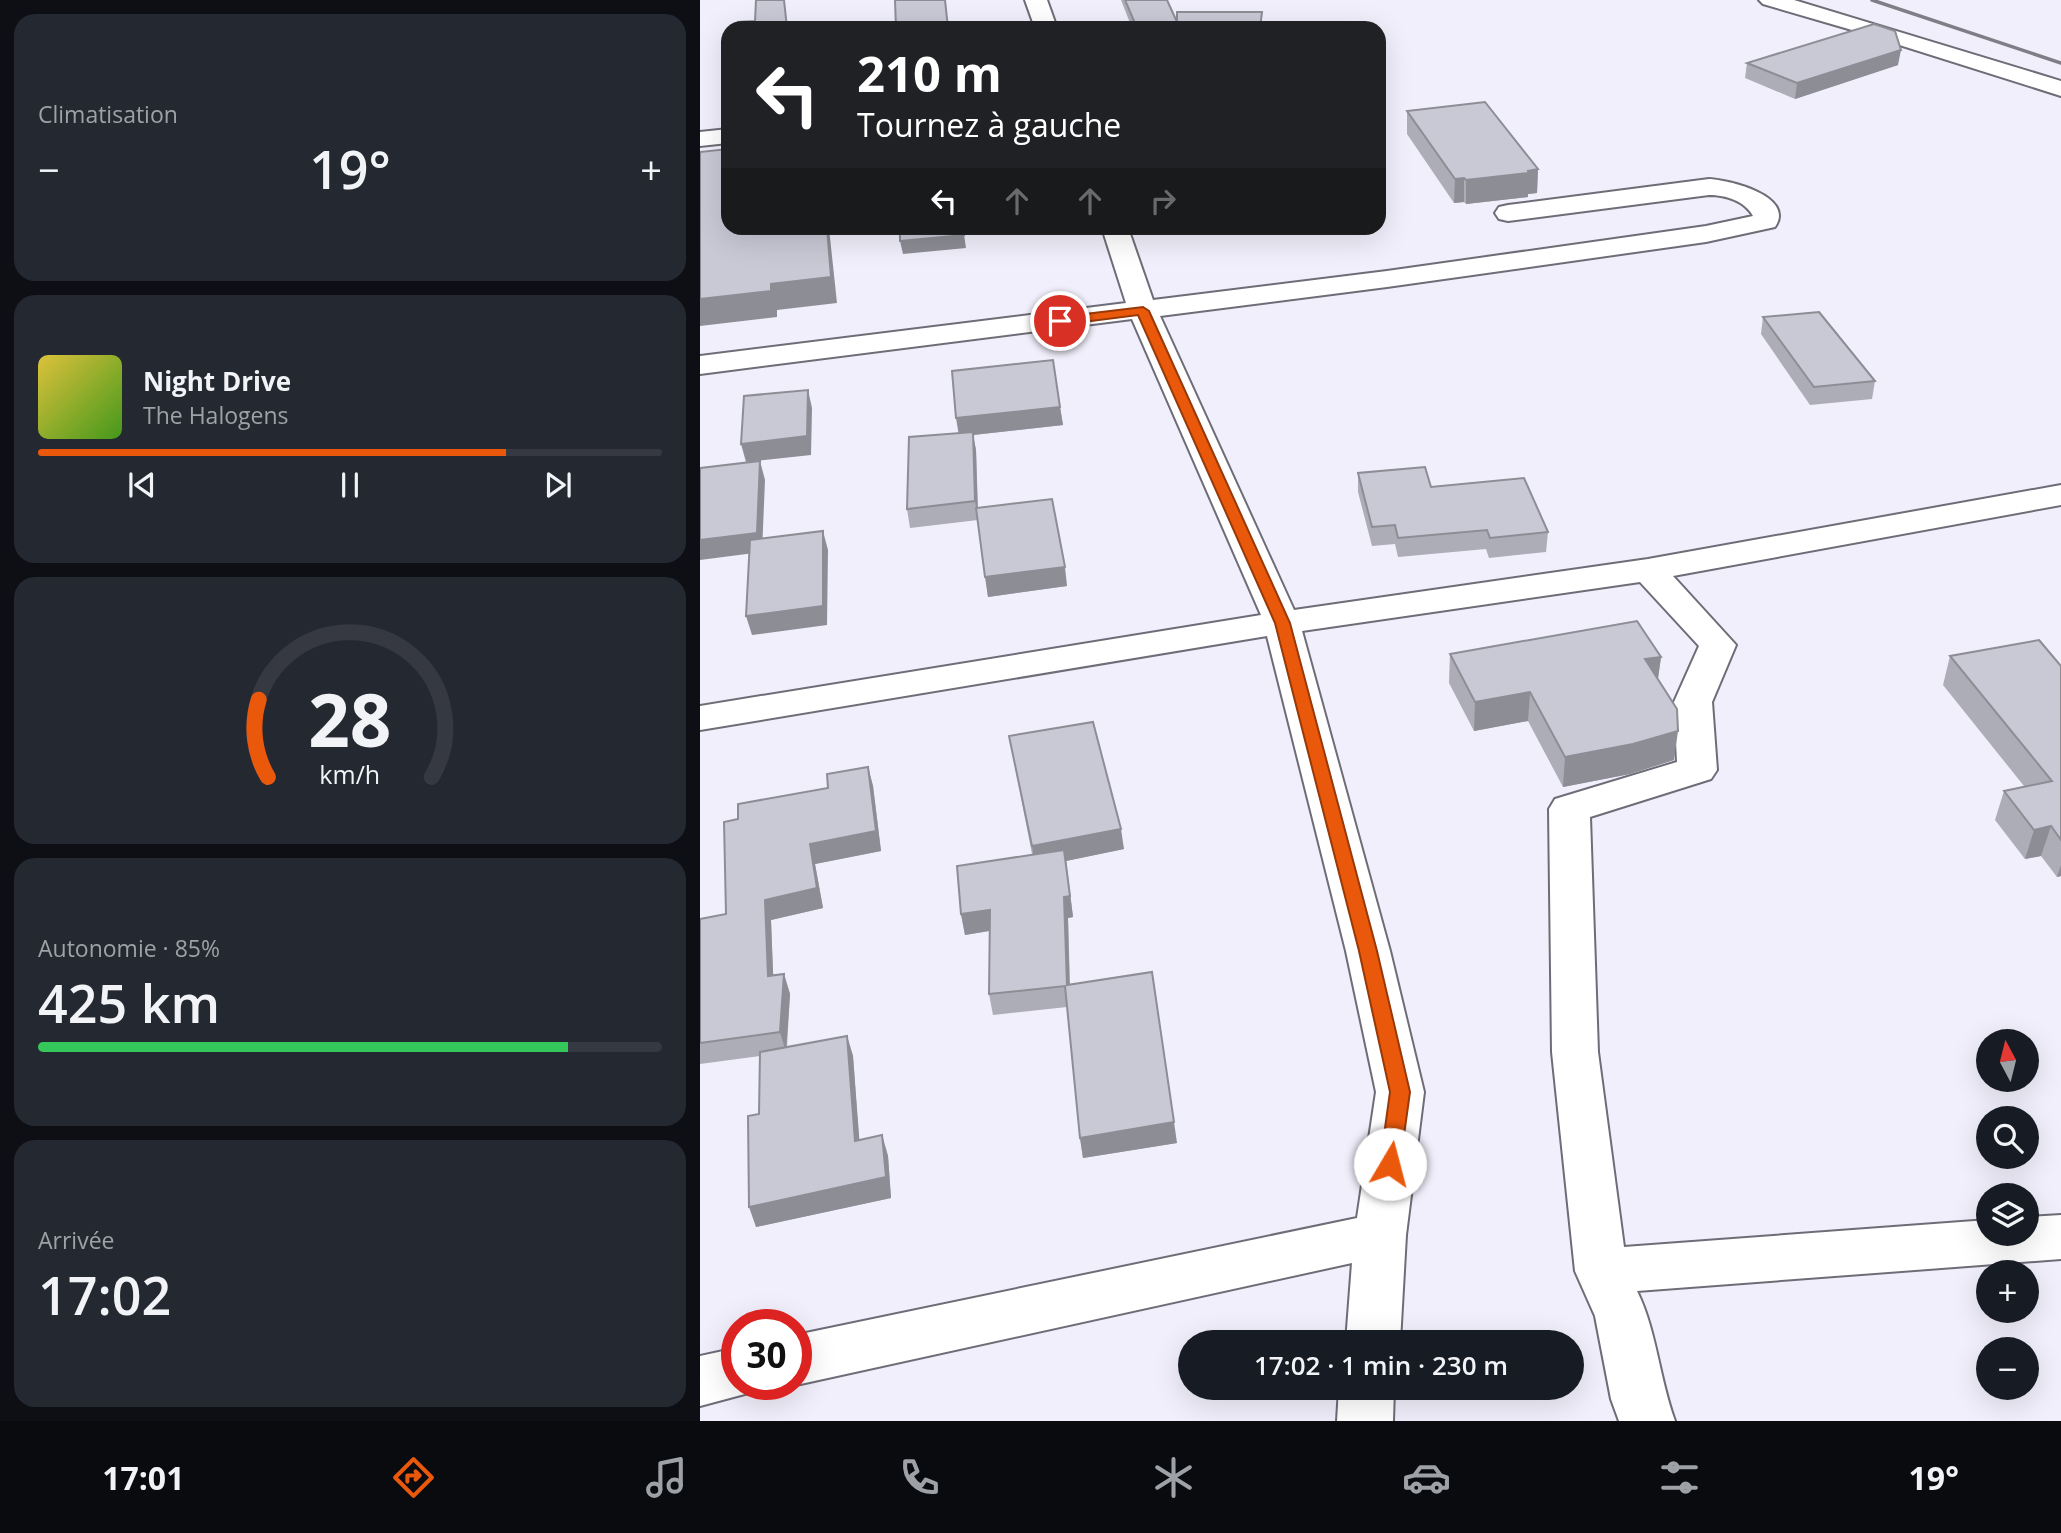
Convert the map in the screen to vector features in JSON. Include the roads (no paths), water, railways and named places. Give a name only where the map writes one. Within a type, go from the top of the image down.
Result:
[{"type":"street","points":[[1036,0],[1044,21]]},
{"type":"street","points":[[1770,0],[1860,25],[2061,89]]},
{"type":"street","points":[[700,139],[721,137]]},
{"type":"street","points":[[700,365],[1143,311],[1706,234],[1766,221],[1766,211],[1751,197],[1731,187],[1709,187],[1508,213]]},
{"type":"street","points":[[1117,235],[1143,311],[1282,623],[1368,951],[1400,1092],[1380,1235],[1374,1330]]},
{"type":"street","points":[[700,718],[1282,623],[1648,570],[2061,495]]},
{"type":"street","points":[[1647,1421],[1639,1399],[1622,1316],[1601,1271],[1575,1052],[1569,808],[1696,770],[1693,702],[1718,645],[1648,570]]},
{"type":"street","points":[[812,1357],[1380,1235]]},
{"type":"street","points":[[1601,1271],[2061,1237]]},
{"type":"street","points":[[700,1381],[721,1376]]},
{"type":"street","points":[[1364,1421],[1366,1400]]},
{"type":"railway","points":[[1872,0],[2061,63]]}]
